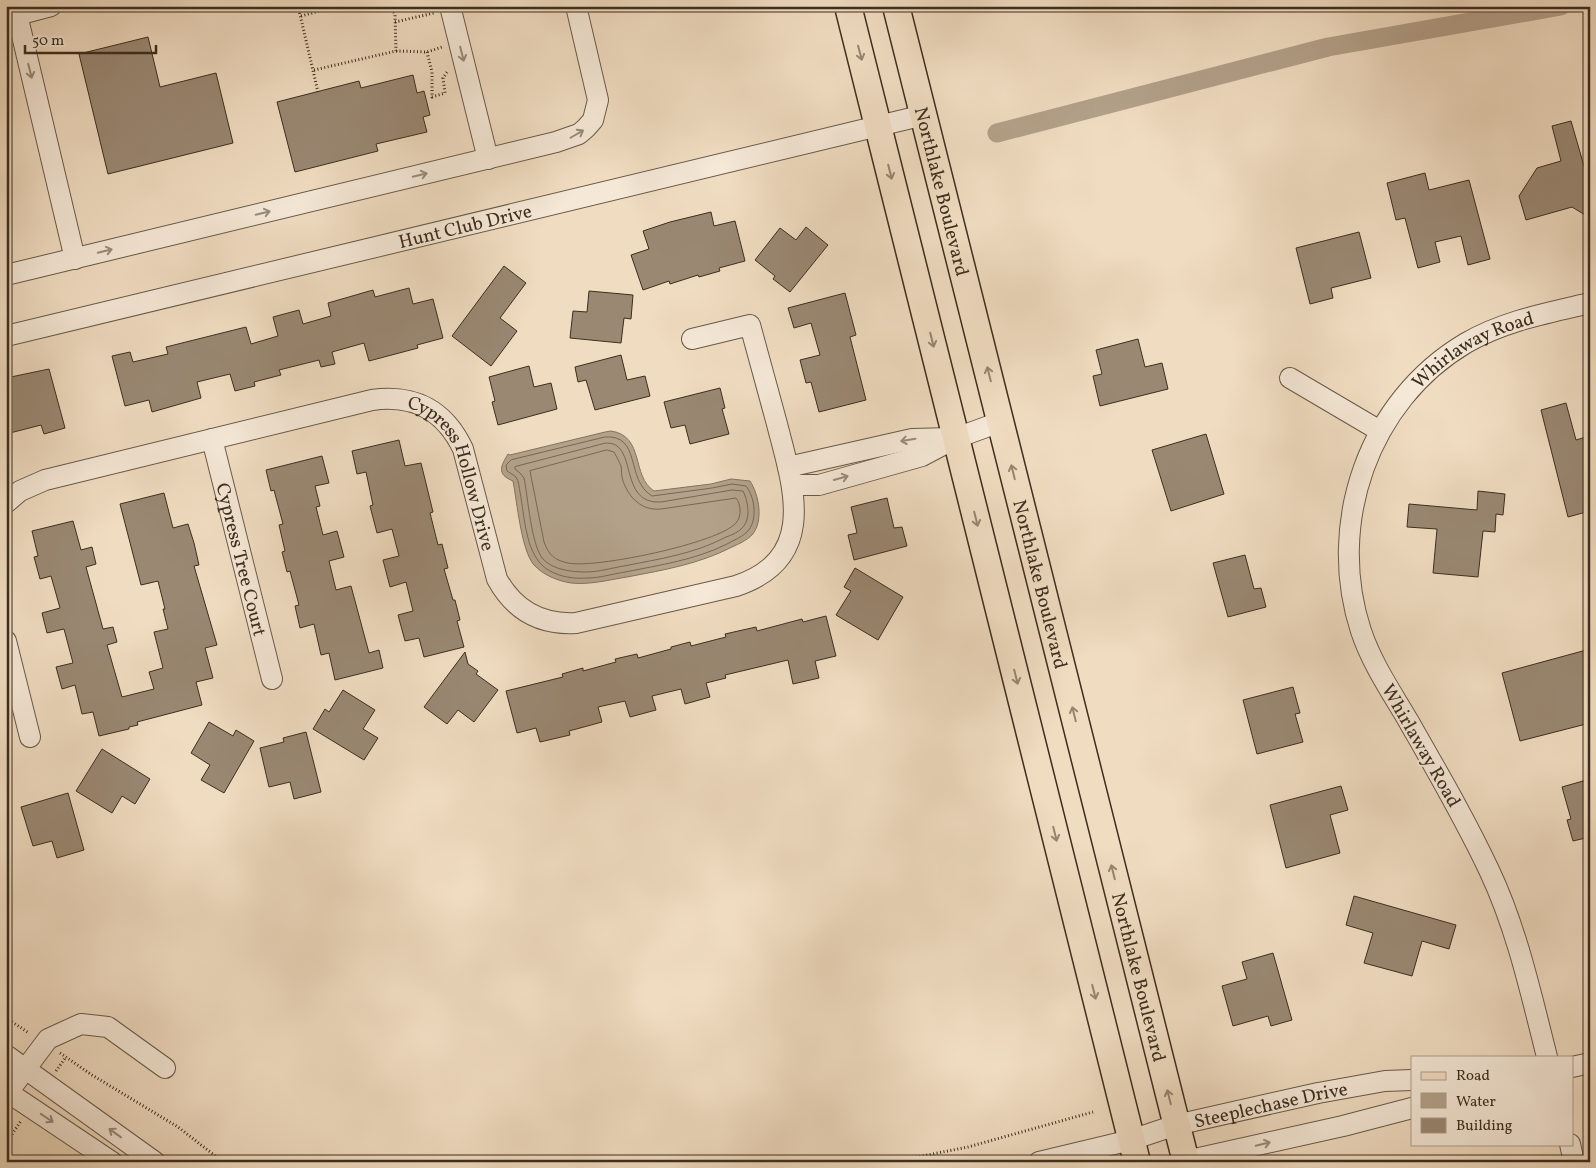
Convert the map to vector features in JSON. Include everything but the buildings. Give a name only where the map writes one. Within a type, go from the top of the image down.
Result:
[{"type":"main road","points":[[848,6],[1134,1151]]},
{"type":"main road","name":"Northlake Boulevard","points":[[896,6],[1184,1161]]},
{"type":"street","points":[[51,6],[16,10],[75,258]]},
{"type":"street","points":[[6,275],[571,138],[586,128],[593,120],[598,100],[576,6]]},
{"type":"street","points":[[445,9],[488,158]]},
{"type":"street","name":"Hunt Club Drive","points":[[6,336],[924,115]]},
{"type":"street","name":"Whirlaway Road","points":[[1548,1056],[1528,978],[1511,925],[1491,873],[1466,822],[1374,662],[1362,632],[1353,602],[1348,571],[1348,539],[1359,477],[1380,430],[1396,406],[1416,382],[1440,361],[1466,343],[1494,329],[1524,318],[1590,303]]},
{"type":"street","name":"Cypress Hollow Drive","points":[[6,503],[20,491],[45,480],[385,398],[398,398],[412,401],[430,409],[450,426],[463,449],[492,566],[503,590],[521,610],[545,621],[562,624],[576,623],[736,586],[760,575],[780,557],[792,534],[795,514],[790,476],[750,325],[692,340]]},
{"type":"street","points":[[1290,378],[1380,430]]},
{"type":"street","points":[[790,476],[819,485],[922,456],[956,438],[1000,422]]},
{"type":"street","name":"Cypress Tree Court","points":[[212,439],[272,679]]},
{"type":"street","points":[[6,641],[30,737]]},
{"type":"street","points":[[112,1162],[7,1093],[48,1039],[82,1024],[108,1027],[164,1068]]},
{"type":"street","points":[[6,1055],[155,1162]]},
{"type":"street","points":[[1574,1067],[1590,1063]]},
{"type":"street","name":"Steeplechase Drive","points":[[1039,1162],[1134,1151],[1176,1125],[1318,1093],[1385,1081],[1411,1080]]},
{"type":"street","name":"Steeplechase Drive","points":[[1184,1161],[1343,1126],[1411,1108]]},
{"type":"street","points":[[1570,1146],[1574,1162]]},
{"type":"path","points":[[298,6],[318,92]]},
{"type":"path","points":[[301,16],[338,6]]},
{"type":"path","points":[[389,6],[395,14],[396,51]]},
{"type":"path","points":[[395,22],[445,9]]},
{"type":"path","points":[[314,70],[396,51],[427,52],[448,45]]},
{"type":"path","points":[[427,52],[432,72],[432,97],[445,93]]},
{"type":"path","points":[[6,1018],[92,1075],[178,1127],[223,1162]]},
{"type":"path","points":[[57,1069],[66,1057]]},
{"type":"path","points":[[892,1162],[968,1147],[1093,1112]]},
{"type":"path","points":[[6,1144],[25,1116]]},
{"type":"water","points":[[611,431],[622,434],[629,440],[642,476],[654,491],[711,484],[731,479],[750,481],[756,493],[759,508],[758,523],[752,535],[737,545],[707,558],[654,572],[585,583],[571,583],[546,575],[534,565],[526,548],[520,525],[513,481],[502,473],[503,462],[508,454]]},
{"type":"waterway","points":[[997,133],[1328,47],[1561,6]]}]
